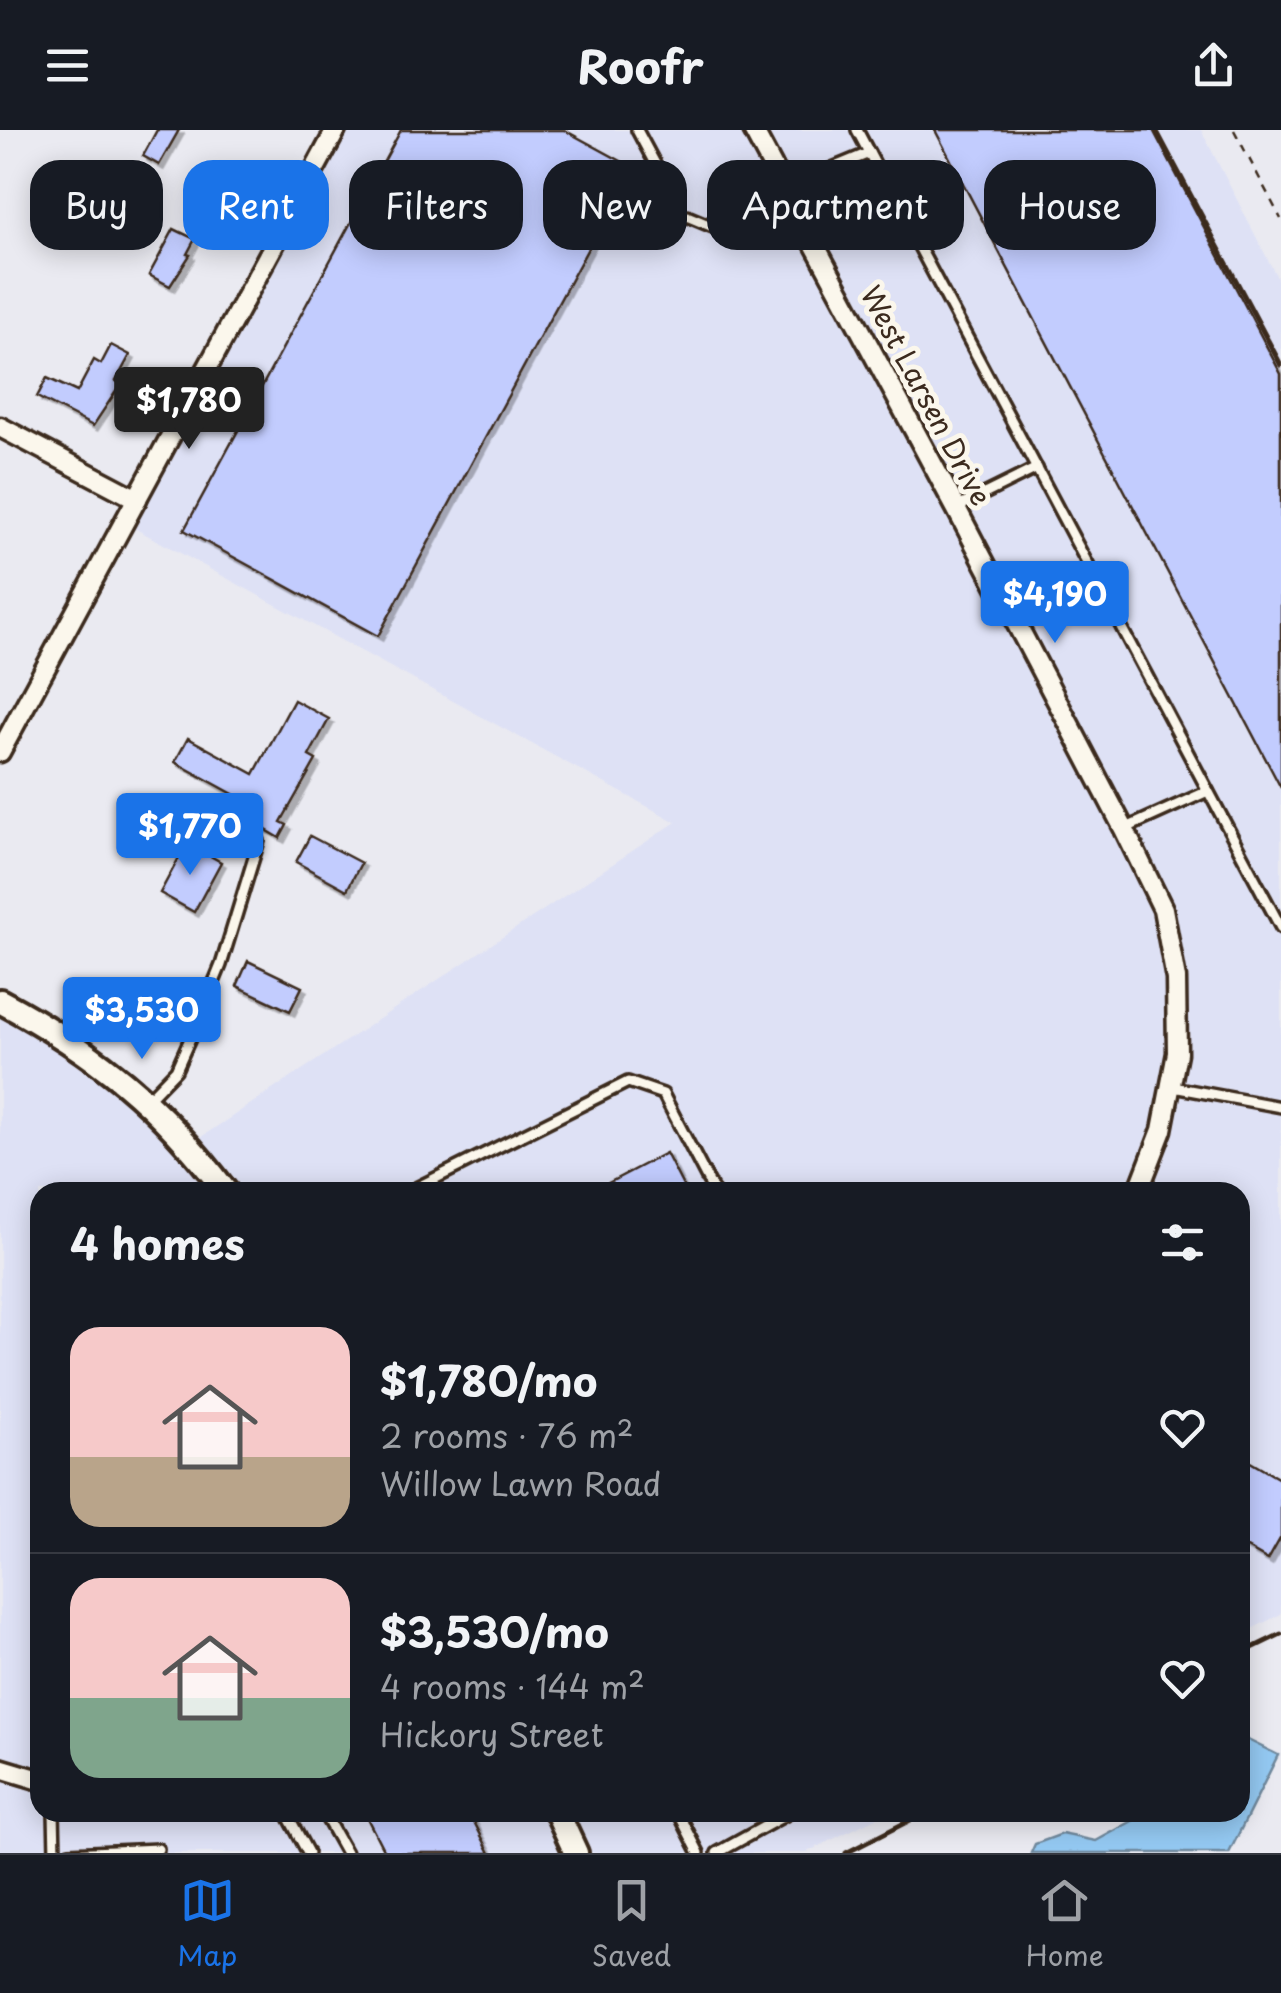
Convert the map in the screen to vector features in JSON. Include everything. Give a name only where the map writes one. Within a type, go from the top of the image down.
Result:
[{"type":"street","points":[[0,752],[336,130]]},
{"type":"street","name":"West Larsen Drive","points":[[753,130],[769,160]]},
{"type":"street","name":"West Larsen Drive","points":[[817,250],[956,508],[1163,910],[1172,945],[1178,1028],[1172,1087],[1159,1142],[1142,1182]]},
{"type":"street","points":[[0,427],[137,499]]},
{"type":"street","points":[[0,1001],[81,1047],[146,1101],[218,1182]]},
{"type":"street","points":[[0,1768],[30,1777]]},
{"type":"street","points":[[561,1822],[576,1853]]},
{"type":"lane","points":[[637,130],[682,214],[707,224]]},
{"type":"lane","points":[[858,130],[1281,928]]},
{"type":"lane","points":[[853,160],[870,153]]},
{"type":"lane","points":[[956,508],[1036,468]]},
{"type":"lane","points":[[1124,829],[1208,791]]},
{"type":"lane","points":[[146,1101],[176,1070],[201,1014],[221,965],[259,842]]},
{"type":"lane","points":[[429,1182],[628,1082],[663,1094],[709,1182]]},
{"type":"lane","points":[[1172,1087],[1281,1107]]},
{"type":"lane","points":[[54,1822],[55,1853]]},
{"type":"lane","points":[[291,1822],[308,1853]]},
{"type":"lane","points":[[329,1822],[346,1853]]},
{"type":"lane","points":[[683,1822],[699,1853]]},
{"type":"lane","points":[[717,1853],[773,1822]]},
{"type":"lane","points":[[69,1853],[158,1849]]},
{"type":"path","points":[[1234,130],[1281,219]]},
{"type":"shaded area","points":[[336,130],[1201,130],[1281,285],[1281,1614],[1250,1630],[1250,1182],[30,1182],[30,1822],[868,1822],[805,1853],[0,1853],[0,1001],[189,1145],[676,822],[123,522],[271,250],[329,250],[329,160],[320,160]]},
{"type":"water","points":[[1250,1741],[1278,1755],[1250,1811]]},
{"type":"water","points":[[1131,1822],[1244,1822],[1229,1853],[1031,1853],[1035,1844],[1062,1834],[1096,1841]]},
{"type":"building","points":[[157,130],[179,130],[162,160],[143,156]]},
{"type":"building","points":[[401,130],[564,130],[619,160],[543,160],[543,250],[587,250],[378,636],[184,530],[349,226],[349,250],[523,250],[523,160],[385,160]]},
{"type":"building","points":[[935,130],[1153,130],[1281,374],[1281,788],[998,250],[1156,250],[1156,160],[984,160],[984,223],[964,185],[964,160],[951,160]]},
{"type":"building","points":[[174,229],[183,233],[183,250],[189,250],[190,255],[170,286],[149,275]]},
{"type":"building","points":[[111,345],[130,355],[116,381],[121,384],[93,426],[37,397],[47,378],[77,392],[94,360],[101,364]]},
{"type":"building","points":[[294,700],[329,719],[309,756],[316,760],[281,822],[287,825],[280,838],[225,806],[233,794],[175,762],[188,738],[254,774]]},
{"type":"building","points":[[310,836],[361,863],[347,890],[296,862]]},
{"type":"building","points":[[187,843],[221,862],[194,912],[160,893]]},
{"type":"building","points":[[248,961],[302,987],[290,1011],[237,986]]},
{"type":"building","points":[[666,1153],[681,1182],[610,1182]]},
{"type":"building","points":[[1250,1462],[1281,1480],[1281,1537],[1268,1560],[1250,1550]]},
{"type":"building","points":[[369,1822],[474,1822],[490,1853],[385,1853]]},
{"type":"railway","points":[[1156,130],[1281,365]]},
{"type":"railway","points":[[1250,1649],[1281,1634]]},
{"type":"railway","points":[[846,1853],[906,1822]]}]
